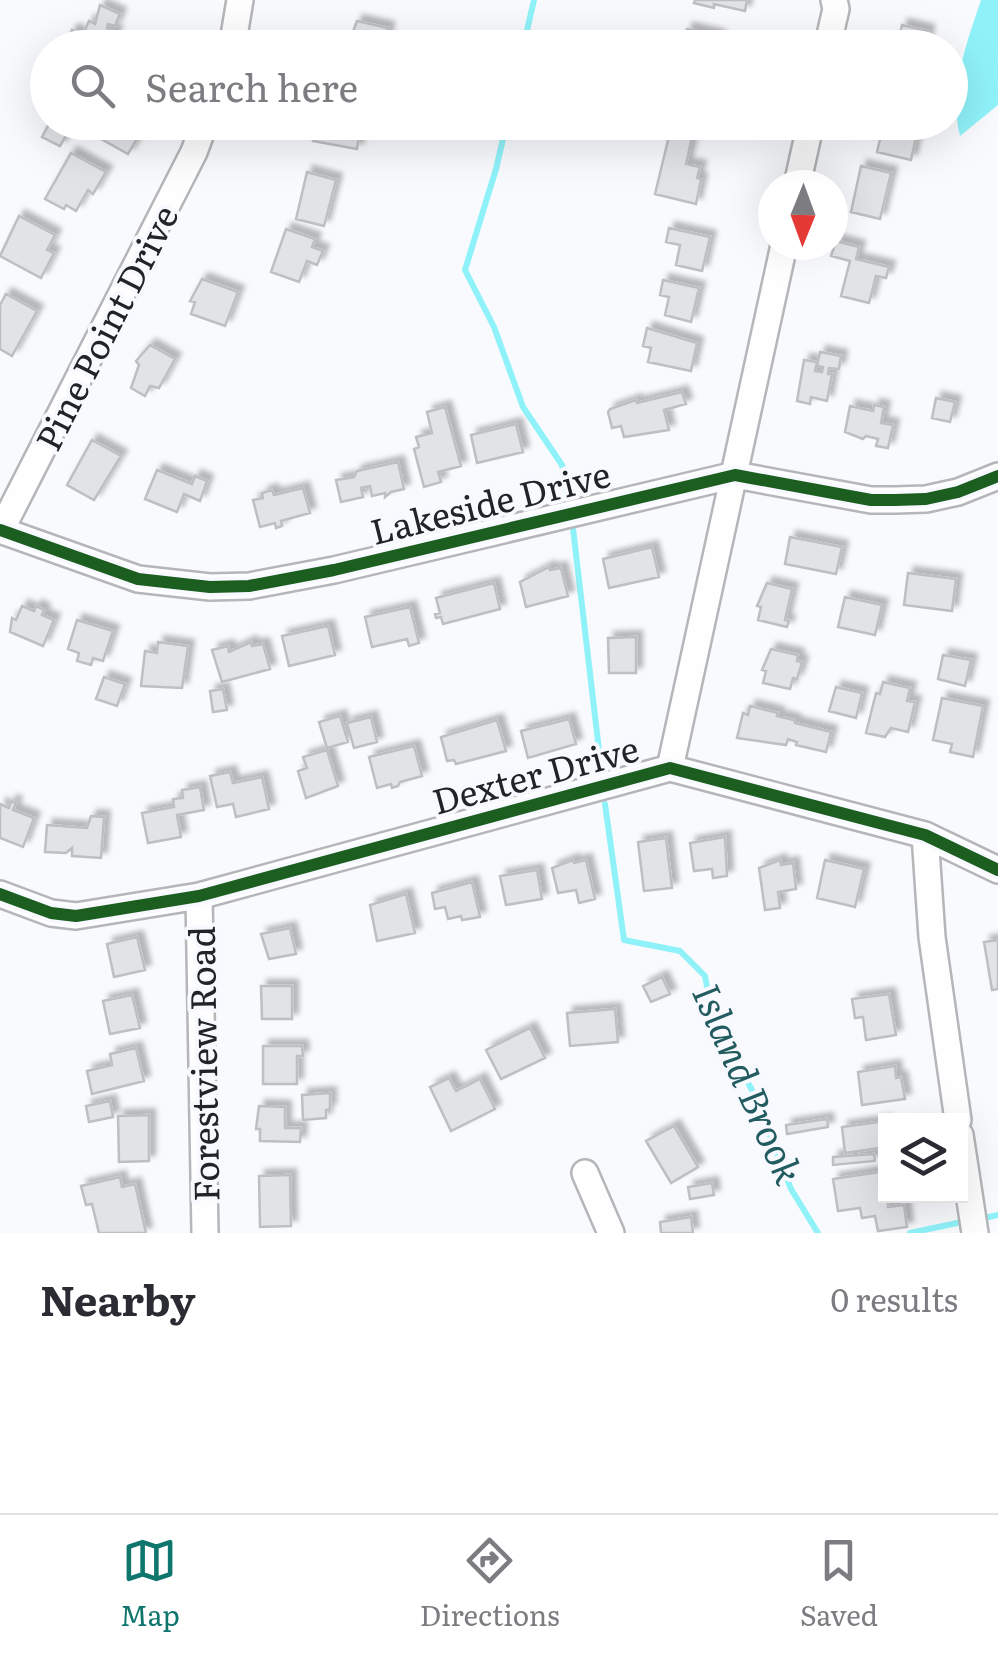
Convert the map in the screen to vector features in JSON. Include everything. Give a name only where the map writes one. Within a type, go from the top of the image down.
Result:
[{"type":"street","points":[[235,30],[240,0]]},
{"type":"street","points":[[831,30],[834,0]]},
{"type":"street","name":"Pine Point Drive","points":[[0,530],[198,140]]},
{"type":"street","points":[[800,170],[807,140]]},
{"type":"street","points":[[670,768],[781,260]]},
{"type":"street","name":"Lakeside Drive","points":[[0,530],[138,579],[176,585],[249,586],[334,570],[735,475],[871,500],[926,499],[958,492],[998,476]]},
{"type":"street","name":"Dexter Drive","points":[[0,894],[51,913],[76,916],[198,896],[670,768],[925,835],[998,870]]},
{"type":"street","points":[[925,835],[932,936],[957,1113]]},
{"type":"street","name":"Forestview Road","points":[[198,896],[205,1233]]},
{"type":"street","points":[[585,1174],[610,1233]]},
{"type":"street","points":[[968,1189],[973,1224]]},
{"type":"water","points":[[981,0],[998,0],[998,105],[968,129],[968,41]]},
{"type":"building","points":[[747,0],[745,11],[714,4],[714,8],[694,3]]},
{"type":"building","points":[[100,5],[120,14],[115,26],[108,24],[112,30],[85,30],[89,21],[95,24]]},
{"type":"building","points":[[357,21],[388,28],[388,30],[354,30]]},
{"type":"building","points":[[103,140],[136,140],[128,154]]},
{"type":"building","points":[[313,140],[358,140],[357,149]]},
{"type":"building","points":[[668,140],[691,140],[686,164],[700,167],[696,204],[655,194]]},
{"type":"building","points":[[880,140],[915,140],[911,160],[877,152]]},
{"type":"building","points":[[71,153],[106,172],[93,194],[88,190],[76,211],[45,199]]},
{"type":"building","points":[[861,166],[891,173],[880,219],[851,212]]},
{"type":"building","points":[[307,172],[336,180],[324,226],[296,219]]},
{"type":"building","points":[[19,216],[55,235],[47,250],[54,253],[41,278],[0,256]]},
{"type":"building","points":[[669,228],[710,237],[702,271],[676,265],[680,245],[666,242]]},
{"type":"building","points":[[286,229],[315,239],[312,247],[323,251],[317,265],[307,261],[299,282],[271,272]]},
{"type":"building","points":[[848,244],[859,247],[856,259],[889,267],[886,278],[876,276],[869,303],[841,296],[850,261],[846,260]]},
{"type":"building","points":[[202,279],[238,292],[225,326],[191,314],[195,302],[190,301]]},
{"type":"building","points":[[663,280],[699,288],[691,322],[665,315],[669,297],[660,295]]},
{"type":"building","points":[[6,294],[37,311],[12,356],[0,349],[0,305]]},
{"type":"building","points":[[647,328],[697,343],[691,371],[648,362],[651,348],[643,346]]},
{"type":"building","points":[[150,345],[175,359],[159,388],[150,386],[145,396],[131,388],[139,365],[136,361]]},
{"type":"building","points":[[820,352],[841,356],[839,369],[829,368],[828,374],[832,374],[827,401],[811,397],[810,404],[797,401],[804,360],[817,362],[815,371],[822,372],[823,367],[817,366]]},
{"type":"building","points":[[682,392],[686,404],[664,410],[669,430],[624,437],[621,426],[612,428],[610,409]]},
{"type":"building","points":[[936,398],[955,402],[950,422],[932,418]]},
{"type":"building","points":[[874,405],[884,407],[881,423],[893,425],[888,448],[876,446],[878,439],[863,439],[845,432],[850,406],[873,411]]},
{"type":"building","points":[[445,407],[461,466],[438,472],[441,482],[424,487],[414,449],[419,447],[416,437],[432,433],[427,412]]},
{"type":"building","points":[[516,424],[523,452],[477,463],[471,435]]},
{"type":"building","points":[[92,440],[121,456],[94,500],[67,485]]},
{"type":"building","points":[[398,462],[404,489],[385,497],[385,493],[372,496],[370,486],[361,488],[363,497],[341,502],[336,480]]},
{"type":"building","points":[[157,470],[192,484],[195,476],[207,481],[200,501],[184,494],[177,512],[145,499]]},
{"type":"building","points":[[303,488],[310,513],[281,521],[282,526],[276,528],[275,523],[260,527],[253,500],[272,490],[274,495]]},
{"type":"building","points":[[790,537],[842,547],[836,574],[785,564]]},
{"type":"building","points":[[652,547],[659,577],[609,588],[603,559]]},
{"type":"building","points":[[549,567],[561,568],[568,596],[526,607],[520,582]]},
{"type":"building","points":[[908,573],[956,579],[952,611],[904,605]]},
{"type":"building","points":[[494,583],[500,609],[443,624],[441,617],[436,618],[435,614],[440,613],[436,598]]},
{"type":"building","points":[[767,583],[792,589],[787,627],[758,620],[761,607],[757,606]]},
{"type":"building","points":[[845,597],[882,605],[875,635],[838,627]]},
{"type":"building","points":[[22,606],[34,611],[36,606],[44,610],[42,615],[54,620],[43,646],[10,632],[12,618],[16,620]]},
{"type":"building","points":[[410,607],[419,643],[409,646],[407,639],[372,647],[365,617]]},
{"type":"building","points":[[77,620],[113,631],[103,661],[93,658],[91,665],[77,661],[79,653],[68,649]]},
{"type":"building","points":[[328,626],[335,655],[289,666],[282,636]]},
{"type":"building","points":[[636,637],[636,673],[609,673],[608,638]]},
{"type":"building","points":[[158,642],[188,646],[182,688],[141,686],[145,651],[157,653]]},
{"type":"building","points":[[251,642],[252,646],[263,644],[270,669],[222,682],[212,650],[228,646],[229,652]]},
{"type":"building","points":[[771,649],[798,655],[797,661],[802,662],[790,689],[763,683],[766,671],[762,670]]},
{"type":"building","points":[[943,655],[971,660],[965,686],[938,679]]},
{"type":"building","points":[[104,677],[125,684],[117,706],[96,699]]},
{"type":"building","points":[[883,682],[910,688],[907,701],[915,702],[908,732],[891,728],[885,737],[866,733],[876,693],[880,694]]},
{"type":"building","points":[[836,687],[862,693],[856,718],[829,711]]},
{"type":"building","points":[[223,689],[227,710],[213,712],[210,691]]},
{"type":"building","points":[[942,698],[983,706],[973,757],[950,752],[952,744],[933,740]]},
{"type":"building","points":[[750,706],[831,732],[826,752],[796,745],[788,739],[786,745],[737,738],[743,713],[748,715]]},
{"type":"building","points":[[340,716],[348,742],[327,748],[319,722]]},
{"type":"building","points":[[371,717],[377,742],[354,748],[347,723]]},
{"type":"building","points":[[569,719],[576,744],[528,758],[521,731]]},
{"type":"building","points":[[497,720],[506,751],[456,764],[454,760],[447,761],[441,737]]},
{"type":"building","points":[[414,746],[422,776],[392,788],[391,784],[377,788],[369,757]]},
{"type":"building","points":[[327,750],[338,786],[306,798],[298,771],[307,768],[303,757]]},
{"type":"building","points":[[230,772],[233,783],[262,777],[269,809],[236,817],[233,804],[217,807],[210,776]]},
{"type":"building","points":[[200,787],[204,810],[177,815],[181,837],[148,843],[142,813],[174,807],[173,799],[183,798],[182,790]]},
{"type":"building","points":[[11,801],[16,803],[13,810],[34,818],[23,847],[0,838],[0,804],[9,808]]},
{"type":"building","points":[[91,816],[104,817],[101,858],[72,856],[72,848],[66,853],[45,852],[47,825],[87,828]]},
{"type":"building","points":[[725,837],[727,876],[713,878],[712,869],[694,871],[690,843]]},
{"type":"building","points":[[666,838],[672,888],[644,891],[638,842]]},
{"type":"building","points":[[586,860],[595,899],[579,903],[576,890],[558,893],[552,868]]},
{"type":"building","points":[[780,860],[781,865],[793,863],[796,889],[778,892],[780,908],[765,910],[759,868]]},
{"type":"building","points":[[825,860],[864,869],[855,907],[817,898]]},
{"type":"building","points":[[537,870],[542,899],[506,905],[500,876]]},
{"type":"building","points":[[472,882],[480,917],[448,919],[445,907],[435,909],[432,893]]},
{"type":"building","points":[[406,894],[415,933],[377,941],[370,905]]},
{"type":"building","points":[[290,928],[296,954],[269,959],[261,934]]},
{"type":"building","points":[[137,937],[145,970],[114,977],[107,944]]},
{"type":"building","points":[[998,940],[998,989],[992,990],[984,942]]},
{"type":"building","points":[[662,977],[670,994],[651,1002],[643,986]]},
{"type":"building","points":[[261,986],[292,986],[292,1019],[262,1019]]},
{"type":"building","points":[[889,994],[896,1035],[866,1040],[863,1017],[855,1018],[852,999]]},
{"type":"building","points":[[132,995],[140,1028],[110,1034],[103,1001]]},
{"type":"building","points":[[615,1009],[618,1042],[570,1046],[567,1013]]},
{"type":"building","points":[[530,1028],[545,1058],[501,1079],[486,1050]]},
{"type":"building","points":[[263,1046],[302,1046],[303,1056],[297,1056],[297,1084],[263,1084]]},
{"type":"building","points":[[136,1048],[144,1081],[92,1094],[87,1071],[112,1065],[110,1054]]},
{"type":"building","points":[[895,1066],[905,1099],[862,1105],[858,1072]]},
{"type":"building","points":[[449,1078],[456,1091],[480,1079],[495,1109],[451,1131],[430,1087]]},
{"type":"building","points":[[330,1093],[326,1118],[303,1120],[302,1095]]},
{"type":"building","points":[[110,1101],[113,1117],[89,1122],[86,1106]]},
{"type":"building","points":[[259,1106],[285,1107],[285,1128],[301,1128],[300,1142],[260,1141],[260,1129],[256,1129]]},
{"type":"building","points":[[149,1115],[149,1161],[119,1162],[118,1116]]},
{"type":"building","points":[[827,1119],[828,1127],[787,1134],[786,1125]]},
{"type":"building","points":[[878,1122],[878,1148],[845,1153],[842,1127]]},
{"type":"building","points":[[674,1126],[698,1167],[671,1183],[646,1141]]},
{"type":"building","points":[[874,1154],[875,1161],[833,1165],[833,1157]]},
{"type":"building","points":[[878,1172],[878,1203],[888,1203],[888,1207],[904,1205],[907,1227],[878,1231],[875,1216],[862,1218],[860,1208],[838,1211],[833,1179]]},
{"type":"building","points":[[290,1175],[291,1226],[260,1227],[259,1176]]},
{"type":"building","points":[[120,1177],[122,1187],[135,1184],[146,1233],[99,1233],[92,1204],[86,1205],[81,1186]]},
{"type":"building","points":[[712,1183],[714,1195],[690,1199],[688,1187]]},
{"type":"building","points":[[691,1217],[693,1233],[661,1233],[660,1222]]},
{"type":"waterway","name":"Island Brook","points":[[527,30],[534,0]]},
{"type":"waterway","name":"Island Brook","points":[[503,140],[465,270],[494,327],[523,407],[562,465],[570,507]]},
{"type":"waterway","name":"Island Brook","points":[[572,520],[601,767]]},
{"type":"waterway","name":"Island Brook","points":[[605,804],[624,940],[680,951],[705,976],[713,1020],[752,1090],[791,1189],[818,1233]]},
{"type":"waterway","name":"Island Brook","points":[[980,1219],[998,1215]]},
{"type":"waterway","name":"Island Brook","points":[[910,1233],[967,1221]]},
{"type":"cycle path","points":[[0,530],[138,579],[210,587],[249,586],[334,570],[735,475],[871,500],[926,499],[958,492],[998,476]]},
{"type":"cycle path","points":[[0,894],[51,913],[76,916],[199,896],[670,768],[925,835],[998,870]]}]
